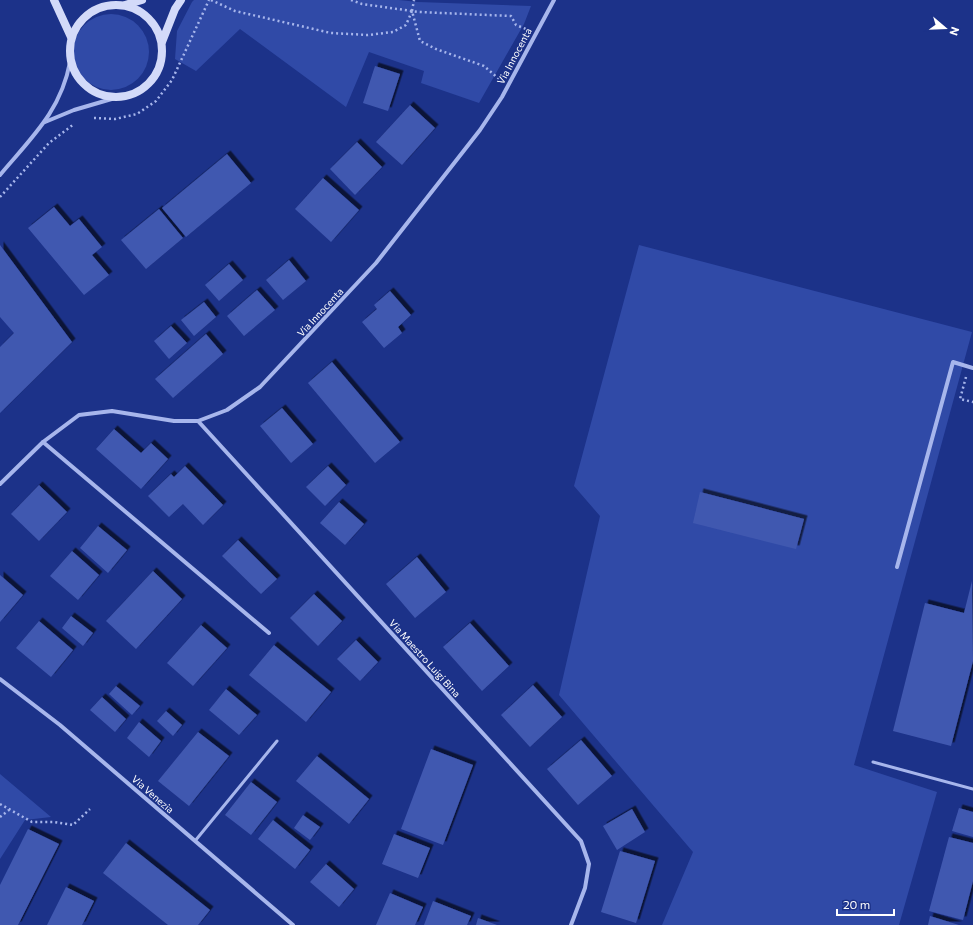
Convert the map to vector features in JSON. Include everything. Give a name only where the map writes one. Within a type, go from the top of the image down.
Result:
[{"type":"street","points":[[54,0],[71,37]]},
{"type":"street","points":[[99,0],[110,5]]},
{"type":"street","points":[[0,175],[44,123],[61,95],[68,75],[71,37],[74,29],[82,19],[94,10],[110,5],[125,5],[142,0]]},
{"type":"street","points":[[162,42],[175,9],[181,0]]},
{"type":"street","name":"Via Innocenta","points":[[0,484],[43,442],[80,415],[112,411],[174,422],[198,421],[226,410],[260,388],[371,269],[480,130],[506,89],[554,0]]},
{"type":"street","points":[[44,123],[74,110],[115,98],[128,96],[140,91],[151,82],[159,70],[162,56],[162,42],[157,29],[149,18],[138,10],[125,5]]},
{"type":"street","points":[[70,62],[78,79],[85,87],[99,95],[115,98]]},
{"type":"street","points":[[896,567],[953,362],[969,367]]},
{"type":"street","name":"Via Maestro Luigi Bina","points":[[198,421],[581,841],[589,864],[585,888],[571,925]]},
{"type":"street","points":[[43,442],[269,633]]},
{"type":"street","name":"Via Venezia","points":[[0,679],[60,725],[293,925]]},
{"type":"lane","points":[[195,841],[277,741]]},
{"type":"lane","points":[[872,762],[973,789]]},
{"type":"path","points":[[211,0],[235,11],[331,33],[368,35],[393,32],[406,25],[412,11],[414,0]]},
{"type":"path","points":[[351,0],[362,4],[412,11],[511,16],[516,25],[536,34]]},
{"type":"path","points":[[412,11],[420,41],[436,49],[484,66],[498,78],[506,89]]},
{"type":"path","points":[[969,367],[960,398],[973,402]]},
{"type":"path","points":[[0,804],[32,822],[54,822],[73,826],[90,809]]},
{"type":"path","points":[[0,817],[9,810]]},
{"type":"shaded area","points":[[194,0],[399,0],[531,6],[524,24],[479,103],[421,83],[424,71],[369,52],[346,107],[240,29],[196,71],[175,59],[177,31]]},
{"type":"shaded area","points":[[111,14],[126,17],[138,25],[146,37],[149,52],[146,67],[138,79],[126,87],[111,90],[96,87],[84,79],[76,67],[73,52],[76,37],[84,25],[96,17]]},
{"type":"shaded area","points":[[639,245],[972,332],[854,765],[937,792],[899,925],[662,925],[693,852],[559,695],[600,516],[574,486]]},
{"type":"shaded area","points":[[0,774],[51,817],[25,820],[0,859]]},
{"type":"building","points":[[375,66],[400,74],[388,111],[363,103]]},
{"type":"building","points":[[410,105],[435,128],[402,165],[376,142]]},
{"type":"building","points":[[357,142],[382,167],[355,195],[330,169]]},
{"type":"building","points":[[227,154],[251,183],[186,237],[162,208]]},
{"type":"building","points":[[323,178],[359,210],[331,242],[295,209]]},
{"type":"building","points":[[54,207],[70,226],[79,219],[102,247],[92,255],[109,275],[84,295],[28,228]]},
{"type":"building","points":[[159,209],[183,238],[146,269],[121,240]]},
{"type":"building","points":[[0,245],[72,342],[0,413],[0,347],[14,333],[0,317]]},
{"type":"building","points":[[289,260],[306,281],[283,300],[266,280]]},
{"type":"building","points":[[229,264],[243,280],[219,301],[205,285]]},
{"type":"building","points":[[257,290],[275,310],[244,336],[227,316]]},
{"type":"building","points":[[390,291],[411,315],[398,327],[402,333],[384,348],[362,322],[377,309],[374,305]]},
{"type":"building","points":[[204,302],[216,317],[194,336],[181,320]]},
{"type":"building","points":[[171,326],[187,343],[169,359],[154,341]]},
{"type":"building","points":[[206,334],[223,354],[173,398],[155,379]]},
{"type":"building","points":[[332,362],[400,442],[375,463],[308,383]]},
{"type":"building","points":[[282,408],[313,444],[291,463],[260,426]]},
{"type":"building","points":[[114,429],[141,453],[151,443],[168,459],[141,489],[96,449]]},
{"type":"building","points":[[185,466],[223,505],[203,525],[183,504],[169,517],[148,496],[171,474],[174,477]]},
{"type":"building","points":[[328,466],[346,485],[325,506],[306,487]]},
{"type":"building","points":[[39,485],[67,512],[39,541],[11,514]]},
{"type":"building","points":[[700,492],[804,519],[796,549],[693,523]]},
{"type":"building","points":[[339,502],[364,524],[345,545],[320,523]]},
{"type":"building","points":[[98,526],[127,550],[108,573],[80,548]]},
{"type":"building","points":[[238,540],[277,579],[261,594],[222,556]]},
{"type":"building","points":[[72,551],[99,575],[78,600],[50,576]]},
{"type":"building","points":[[417,557],[446,592],[415,618],[386,584]]},
{"type":"building","points":[[153,571],[182,599],[136,649],[106,621]]},
{"type":"building","points":[[0,575],[23,595],[0,622]]},
{"type":"building","points":[[972,581],[973,661],[951,746],[893,731],[925,603],[964,613]]},
{"type":"building","points":[[314,594],[342,621],[318,646],[290,618]]},
{"type":"building","points":[[71,616],[93,633],[83,646],[62,628]]},
{"type":"building","points":[[39,621],[73,650],[51,677],[16,648]]},
{"type":"building","points":[[470,623],[509,666],[482,691],[443,647]]},
{"type":"building","points":[[201,625],[227,648],[193,686],[167,663]]},
{"type":"building","points":[[356,640],[378,662],[360,681],[337,659]]},
{"type":"building","points":[[274,645],[331,692],[306,722],[249,675]]},
{"type":"building","points":[[533,685],[562,717],[530,747],[501,715]]},
{"type":"building","points":[[116,686],[140,706],[132,715],[109,694]]},
{"type":"building","points":[[226,689],[257,715],[239,735],[209,710]]},
{"type":"building","points":[[102,697],[126,719],[115,732],[90,710]]},
{"type":"building","points":[[166,711],[182,725],[173,736],[157,721]]},
{"type":"building","points":[[139,722],[161,741],[149,757],[127,738]]},
{"type":"building","points":[[198,732],[229,756],[189,806],[158,781]]},
{"type":"building","points":[[581,740],[612,776],[578,805],[547,769]]},
{"type":"building","points":[[431,749],[473,765],[443,845],[401,829]]},
{"type":"building","points":[[317,756],[369,799],[349,824],[296,781]]},
{"type":"building","points":[[251,782],[277,802],[251,835],[225,815]]},
{"type":"building","points":[[959,808],[973,812],[973,837],[952,831]]},
{"type":"building","points":[[632,809],[645,832],[617,850],[603,826]]},
{"type":"building","points":[[303,815],[320,827],[310,840],[294,828]]},
{"type":"building","points":[[273,820],[310,850],[295,869],[258,839]]},
{"type":"building","points":[[28,829],[59,844],[18,925],[0,925],[0,885]]},
{"type":"building","points":[[394,834],[430,848],[418,878],[382,864]]},
{"type":"building","points":[[949,837],[973,843],[973,881],[963,920],[929,911]]},
{"type":"building","points":[[126,843],[210,910],[198,925],[168,925],[103,873]]},
{"type":"building","points":[[620,851],[655,861],[636,923],[601,912]]},
{"type":"building","points":[[326,864],[354,889],[339,907],[310,882]]},
{"type":"building","points":[[66,887],[94,901],[82,925],[47,925]]},
{"type":"building","points":[[390,893],[423,907],[415,925],[376,925]]},
{"type":"building","points":[[433,901],[471,916],[467,925],[424,925]]},
{"type":"building","points":[[930,916],[959,925],[928,925]]},
{"type":"building","points":[[478,918],[497,925],[476,925]]}]
